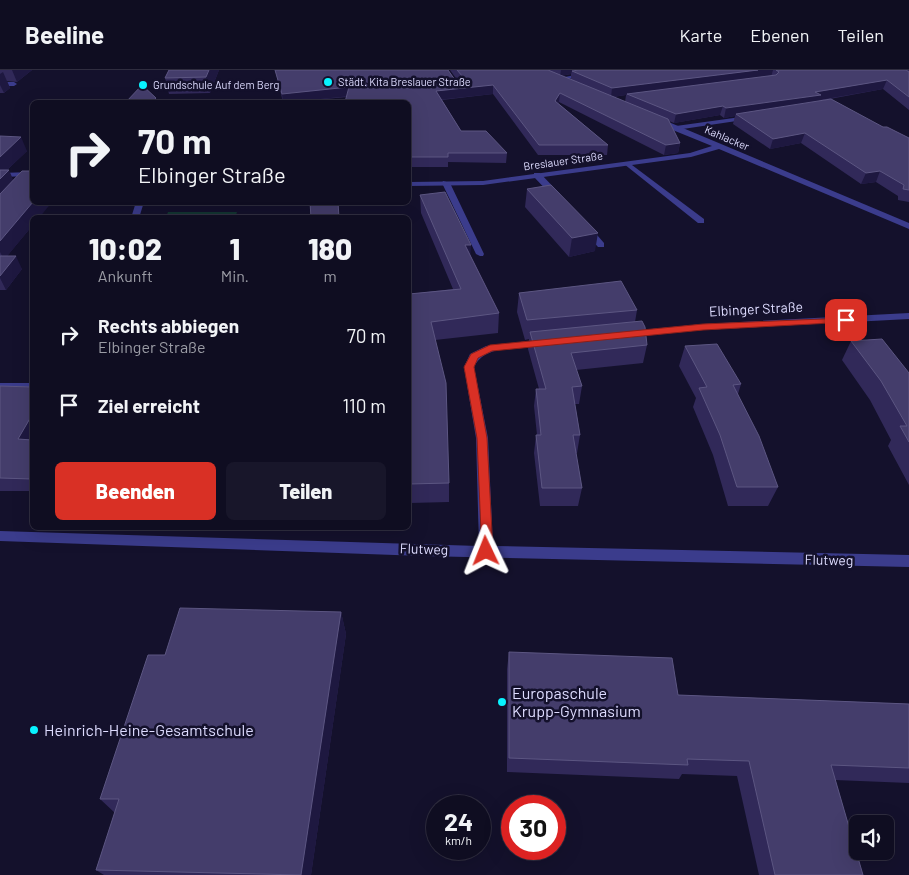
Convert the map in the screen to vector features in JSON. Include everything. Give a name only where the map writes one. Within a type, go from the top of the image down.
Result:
[{"type":"street","points":[[553,78],[569,85]]},
{"type":"street","name":"Kahlacker","points":[[651,118],[909,226]]},
{"type":"street","name":"Breslauer Straße","points":[[411,184],[483,183],[691,155],[718,147]]},
{"type":"street","points":[[0,174],[30,174]]},
{"type":"street","points":[[26,181],[30,176]]},
{"type":"street","name":"Elbinger Straße","points":[[616,336],[703,327],[909,316]]},
{"type":"street","points":[[486,551],[482,438],[469,367],[474,356],[490,348],[558,341]]},
{"type":"street","name":"Flutweg","points":[[0,536],[909,562]]},
{"type":"lane","points":[[553,78],[616,70]]},
{"type":"lane","points":[[0,84],[14,84]]},
{"type":"lane","points":[[676,128],[754,117]]},
{"type":"lane","points":[[626,163],[702,221]]},
{"type":"lane","points":[[538,175],[563,203]]},
{"type":"lane","points":[[446,184],[480,254]]},
{"type":"lane","points":[[582,224],[601,245]]},
{"type":"lane","points":[[0,386],[30,386]]},
{"type":"green space","points":[[168,212],[237,212],[236,215],[167,215]]},
{"type":"building","points":[[169,70],[209,70],[206,77],[165,78]]},
{"type":"building","points":[[275,70],[448,70],[455,80],[460,81],[463,77],[457,70],[548,70],[668,119],[680,143],[666,145],[560,93],[555,101],[608,145],[539,145],[493,85],[436,91],[461,131],[486,131],[507,153],[448,153],[448,157],[411,157],[411,100],[346,100],[349,87],[282,94]]},
{"type":"building","points":[[758,70],[612,88],[572,71]]},
{"type":"building","points":[[776,70],[906,70],[909,72],[909,97],[887,80],[815,92],[821,95],[726,108],[723,106],[676,114],[627,94],[776,75],[779,72]]},
{"type":"building","points":[[142,85],[156,98],[154,100],[128,100]]},
{"type":"building","points":[[831,99],[883,127],[887,127],[909,138],[909,190],[903,189],[904,185],[880,171],[866,173],[805,133],[773,139],[736,114]]},
{"type":"building","points":[[0,136],[21,137],[0,157]]},
{"type":"building","points":[[0,170],[9,170],[0,179]]},
{"type":"building","points":[[22,171],[30,171],[30,205],[0,241],[0,194]]},
{"type":"building","points":[[551,185],[598,233],[572,238],[527,189]]},
{"type":"building","points":[[445,192],[471,245],[465,245],[499,313],[431,322],[446,383],[449,483],[411,484],[411,294],[461,289],[420,195]]},
{"type":"building","points":[[310,205],[338,205],[339,215],[311,215]]},
{"type":"building","points":[[0,256],[16,256],[0,276]]},
{"type":"building","points":[[621,281],[637,310],[527,320],[519,293]]},
{"type":"building","points":[[642,321],[645,327],[647,345],[571,353],[582,386],[572,387],[580,435],[573,435],[582,488],[542,488],[536,435],[541,435],[536,389],[546,389],[530,332]]},
{"type":"building","points":[[882,339],[909,373],[909,442],[900,426],[907,426],[881,381],[851,341]]},
{"type":"building","points":[[717,344],[741,384],[733,385],[759,436],[778,487],[737,487],[720,435],[699,388],[707,387],[685,346]]},
{"type":"building","points":[[0,386],[30,387],[30,418],[18,439],[30,440],[30,479],[0,478]]},
{"type":"building","points":[[180,608],[341,612],[301,875],[96,870],[119,799],[100,799],[148,655],[165,655]]},
{"type":"building","points":[[509,652],[672,658],[678,695],[909,704],[909,768],[831,765],[849,827],[849,860],[859,860],[863,875],[775,875],[749,761],[687,759],[688,765],[509,758]]},
{"type":"place","name":"Städt. Kita Breslauer Straße","points":[[328,82]]},
{"type":"place","name":"Grundschule Auf dem Berg","points":[[143,85]]},
{"type":"place","name":"Europaschule Krupp-Gymnasium","points":[[502,702]]},
{"type":"place","name":"Heinrich-Heine-Gesamtschule","points":[[34,730]]},
{"type":"route","points":[[486,551],[482,438],[469,367],[474,356],[490,348],[703,327],[846,320]]}]
